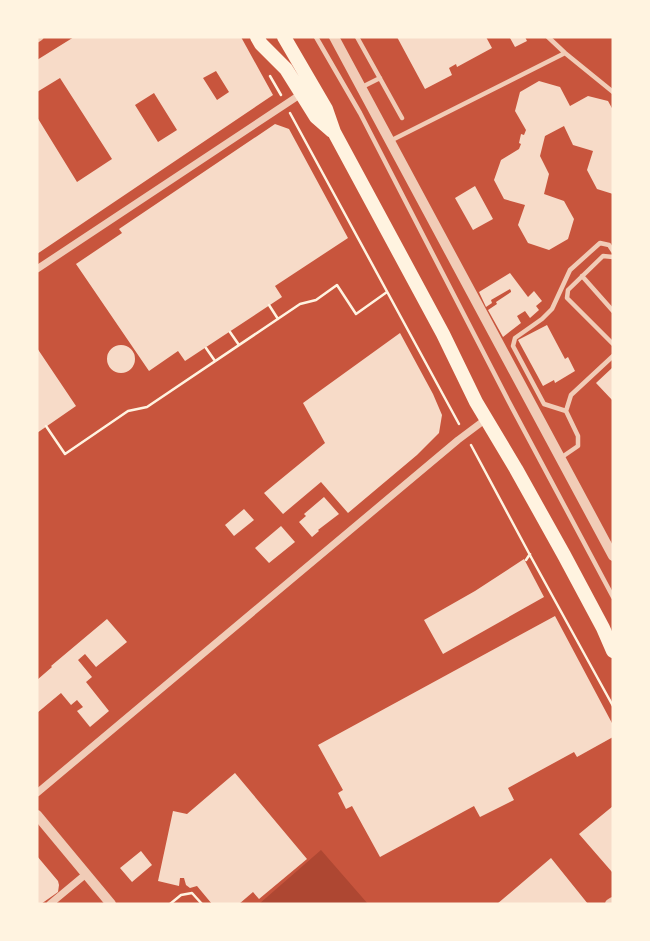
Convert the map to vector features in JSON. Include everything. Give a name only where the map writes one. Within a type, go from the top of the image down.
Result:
[{"type":"main road","points":[[257,37],[286,69],[316,117],[334,132]]},
{"type":"main road","points":[[284,37],[326,110],[334,132],[437,322],[472,395],[558,544],[613,651]]},
{"type":"street","points":[[334,37],[613,556]]},
{"type":"street","points":[[37,270],[302,93]]},
{"type":"street","points":[[37,793],[486,419]]},
{"type":"street","points":[[37,815],[111,904]]},
{"type":"street","points":[[50,904],[86,874]]},
{"type":"lane","points":[[316,37],[360,113],[613,597]]},
{"type":"lane","points":[[357,37],[402,118]]},
{"type":"lane","points":[[548,37],[613,92]]},
{"type":"lane","points":[[390,141],[565,53]]},
{"type":"lane","points":[[361,87],[380,78]]},
{"type":"lane","points":[[566,411],[544,404],[513,346],[515,338],[552,309],[570,270],[600,243],[609,245],[613,251]]},
{"type":"lane","points":[[613,257],[603,256],[568,290],[567,298],[613,344]]},
{"type":"lane","points":[[582,276],[613,311]]},
{"type":"lane","points":[[560,458],[578,446],[578,436],[566,411],[571,395],[613,356]]},
{"type":"path","points":[[290,112],[613,706]]},
{"type":"path","points":[[47,426],[65,454],[128,411],[147,407],[300,304],[316,300],[337,285],[356,314],[387,292]]},
{"type":"path","points":[[270,305],[278,319]]},
{"type":"path","points":[[230,332],[239,345]]},
{"type":"path","points":[[206,348],[215,361]]},
{"type":"path","points":[[526,560],[530,554]]},
{"type":"path","points":[[170,904],[181,895],[192,893],[202,904]]},
{"type":"shaded area","points":[[321,850],[368,904],[259,904]]},
{"type":"building","points":[[74,37],[241,37],[273,95],[37,254],[37,117],[77,182],[112,159],[60,78],[37,92],[37,60]],"holes":[[[216,71],[229,92],[217,100],[203,78]],[[154,93],[177,130],[158,142],[135,105]]]},
{"type":"building","points":[[397,37],[486,37],[492,48],[457,67],[456,64],[449,68],[452,75],[425,89]]},
{"type":"building","points":[[525,37],[527,41],[515,47],[510,38]]},
{"type":"building","points":[[539,81],[560,87],[570,106],[588,96],[608,101],[613,110],[613,194],[597,189],[587,170],[593,151],[573,145],[564,126],[545,136],[540,156],[549,174],[544,194],[564,201],[574,219],[568,239],[549,250],[528,243],[518,225],[525,205],[504,199],[494,180],[501,160],[519,149],[521,134],[524,135],[526,130],[515,111],[520,92]]},
{"type":"building","points":[[275,124],[289,129],[348,238],[275,286],[282,297],[185,361],[178,351],[149,371],[76,264],[122,233],[119,229]]},
{"type":"building","points":[[475,186],[493,219],[473,230],[455,198]]},
{"type":"building","points":[[510,273],[528,297],[534,291],[542,301],[536,306],[539,310],[530,318],[525,311],[517,316],[521,323],[503,337],[488,310],[511,292],[510,289],[491,300],[492,303],[486,307],[479,292]]},
{"type":"building","points":[[547,325],[565,359],[568,357],[575,371],[555,383],[554,380],[543,386],[518,340]]},
{"type":"building","points":[[400,333],[442,415],[439,433],[348,513],[321,482],[283,514],[264,493],[325,443],[303,403]]},
{"type":"building","points":[[121,345],[131,349],[135,359],[131,369],[121,373],[111,369],[107,359],[111,349]]},
{"type":"building","points":[[37,348],[76,406],[37,433]]},
{"type":"building","points":[[613,367],[613,401],[596,383]]},
{"type":"building","points":[[324,497],[339,514],[312,537],[299,522],[306,516],[304,514]]},
{"type":"building","points":[[244,509],[254,520],[234,536],[225,525]]},
{"type":"building","points":[[281,526],[295,542],[269,563],[255,548]]},
{"type":"building","points":[[524,559],[544,597],[443,654],[424,620]]},
{"type":"building","points":[[555,616],[613,725],[613,737],[577,757],[574,752],[508,788],[514,800],[480,817],[474,806],[380,857],[352,806],[346,809],[338,793],[343,790],[318,745]]},
{"type":"building","points":[[107,619],[127,642],[96,667],[85,654],[78,660],[92,677],[86,682],[109,711],[90,727],[77,711],[83,707],[77,700],[71,705],[61,693],[37,713],[37,680]]},
{"type":"building","points":[[235,773],[307,859],[259,899],[253,892],[239,904],[212,904],[197,886],[190,888],[186,885],[184,878],[180,878],[179,886],[158,881],[173,811],[187,814]]},
{"type":"building","points":[[613,806],[613,871],[612,872],[579,834]]},
{"type":"building","points":[[141,851],[152,865],[132,882],[120,868]]},
{"type":"building","points":[[37,856],[59,885],[58,892],[41,904],[37,904]]},
{"type":"building","points":[[551,858],[588,904],[497,904]]}]
